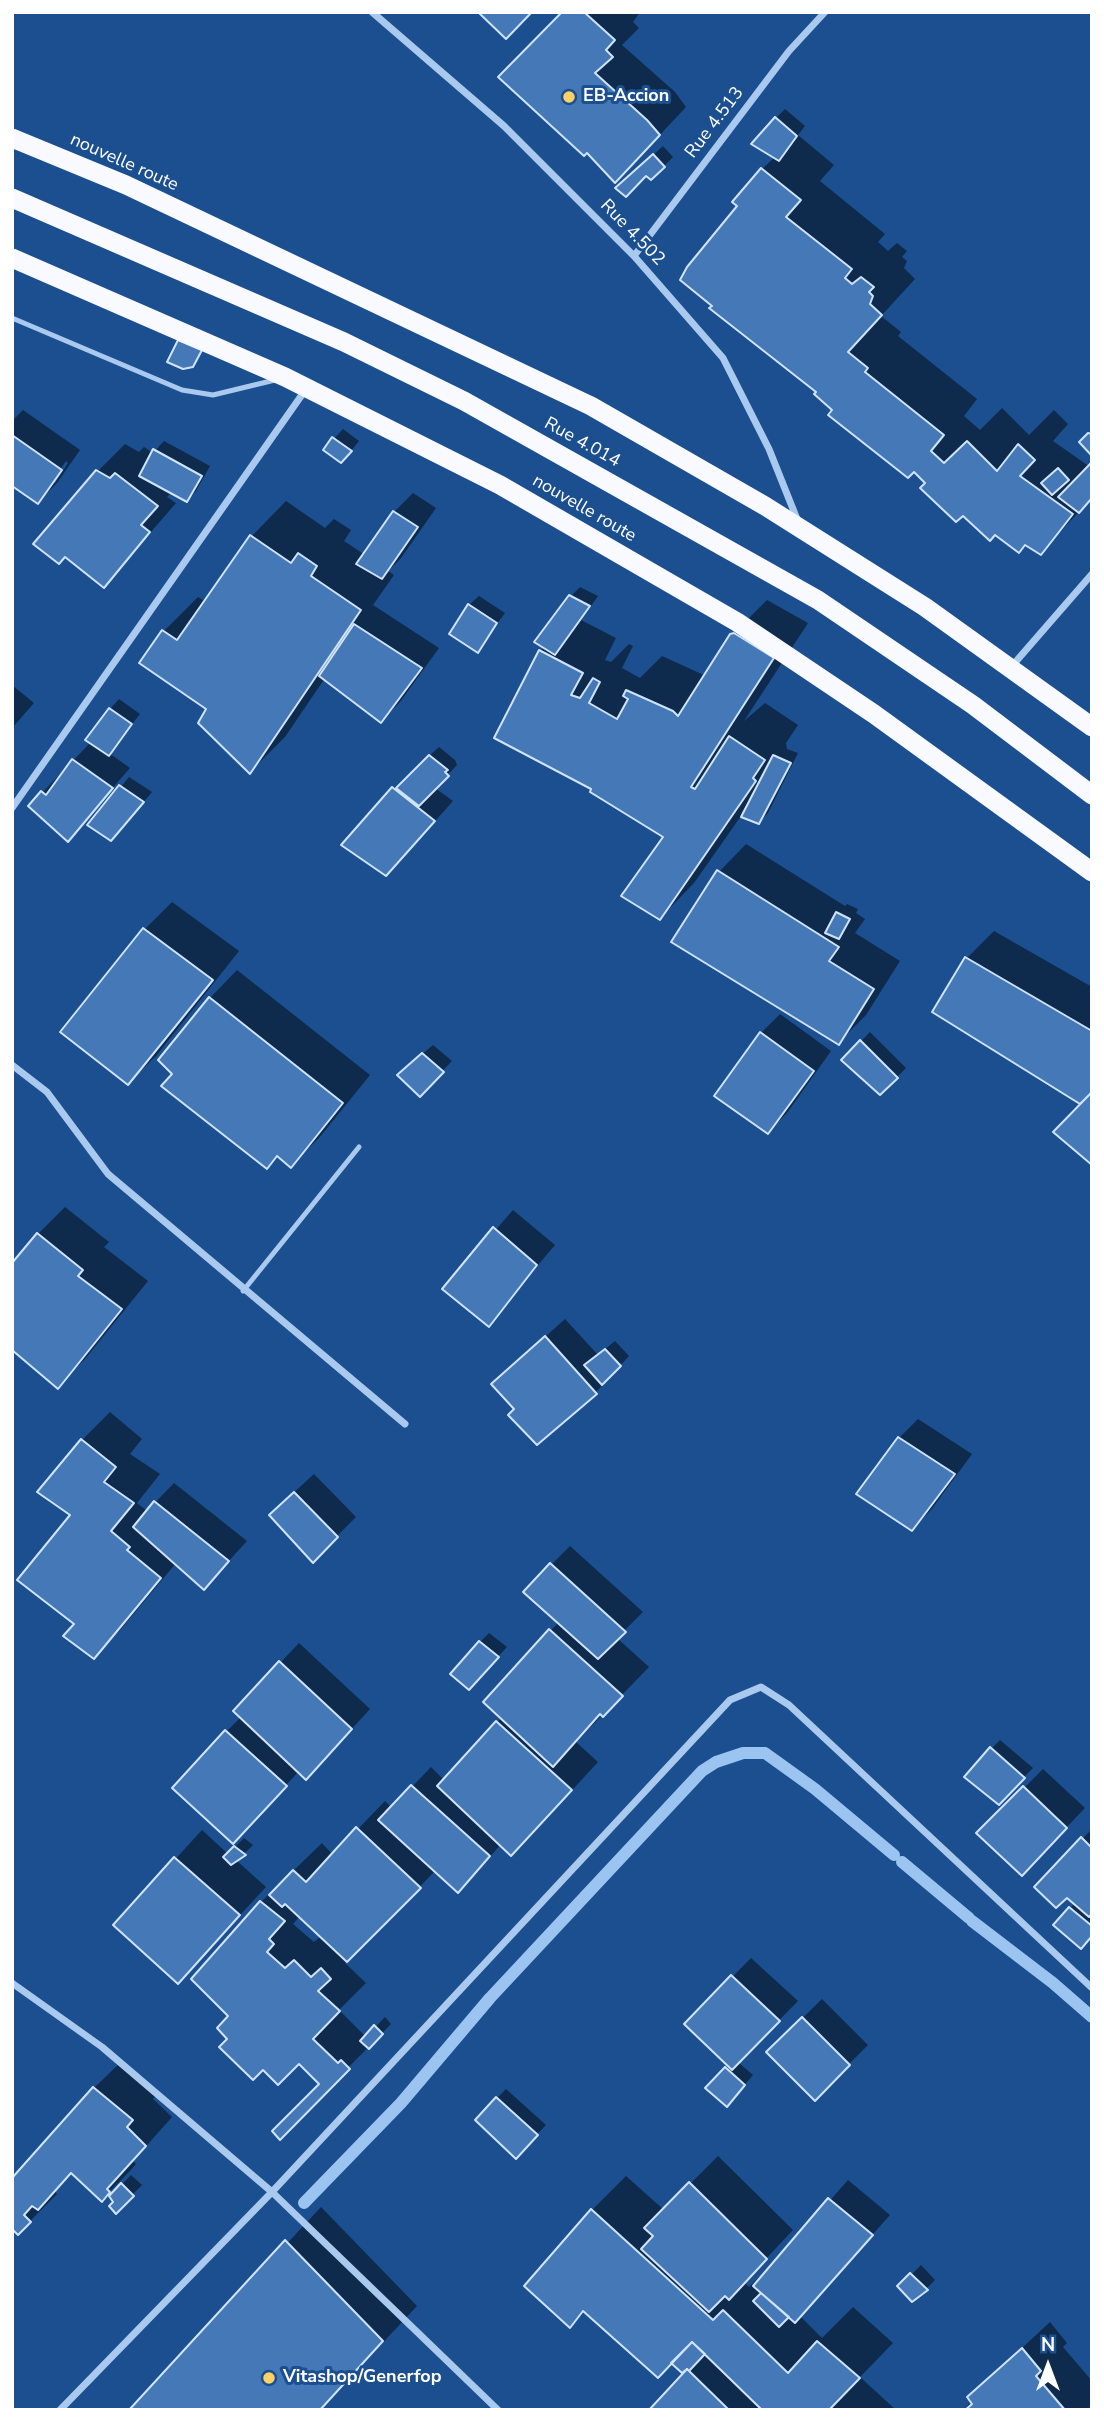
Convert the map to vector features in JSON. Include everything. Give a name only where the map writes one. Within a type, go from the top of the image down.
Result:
[{"type":"highway","name":"nouvelle route","points":[[12,138],[126,185],[591,406],[800,527],[925,607],[1092,727]]},
{"type":"highway","name":"Rue 4.014","points":[[12,198],[344,342],[464,401],[818,600],[973,705],[1092,795]]},
{"type":"highway","name":"nouvelle route","points":[[12,258],[285,377],[500,485],[737,622],[874,714],[1092,872]]},
{"type":"street","name":"Rue 4.502","points":[[372,12],[504,126],[634,256],[723,358],[769,449],[800,527]]},
{"type":"street","name":"Rue 4.513","points":[[634,256],[789,51],[825,12]]},
{"type":"street","points":[[12,808],[306,388]]},
{"type":"street","points":[[1010,668],[1092,574]]},
{"type":"street","points":[[12,1065],[47,1092],[108,1174],[243,1291],[405,1424]]},
{"type":"street","points":[[60,2410],[272,2192],[730,1700],[761,1688],[789,1705],[1092,1988]]},
{"type":"street","points":[[12,1983],[102,2047],[272,2192],[498,2410]]},
{"type":"lane","points":[[12,318],[182,390],[213,394],[285,377]]},
{"type":"lane","points":[[243,1291],[359,1147]]},
{"type":"building","points":[[478,12],[532,12],[506,39]]},
{"type":"building","name":"EB-Accion","points":[[562,12],[584,12],[615,40],[606,50],[613,57],[595,73],[660,135],[615,183],[587,153],[584,156],[498,77]]},
{"type":"building","points":[[775,117],[797,136],[779,161],[751,144]]},
{"type":"building","points":[[653,154],[665,167],[651,180],[646,176],[626,197],[615,188]]},
{"type":"building","points":[[761,168],[801,200],[786,217],[852,269],[845,278],[852,284],[861,277],[874,287],[869,292],[873,296],[870,304],[882,315],[848,352],[868,368],[865,372],[944,435],[931,451],[944,463],[967,441],[997,471],[1018,444],[1035,460],[1020,476],[1073,514],[1041,555],[1025,545],[1019,553],[995,535],[990,541],[963,516],[956,522],[920,488],[925,483],[914,472],[908,478],[828,415],[832,410],[814,394],[816,392],[709,308],[712,306],[680,280],[687,267],[737,206],[732,202]]},
{"type":"building","points":[[178,340],[202,350],[193,367],[183,369],[167,362]]},
{"type":"building","points":[[1088,433],[1092,434],[1092,456],[1079,442]]},
{"type":"building","points":[[12,435],[62,470],[38,504],[12,486]]},
{"type":"building","points":[[332,437],[352,451],[341,463],[323,450]]},
{"type":"building","points":[[153,449],[202,476],[187,502],[139,476]]},
{"type":"building","points":[[1091,463],[1092,498],[1079,513],[1058,497]]},
{"type":"building","points":[[1058,468],[1069,480],[1052,495],[1041,483]]},
{"type":"building","points":[[96,470],[110,478],[115,473],[158,506],[141,525],[150,532],[104,588],[65,557],[59,564],[33,544]]},
{"type":"building","points":[[393,511],[418,527],[382,579],[356,564]]},
{"type":"building","points":[[250,535],[291,563],[298,553],[317,566],[311,576],[361,610],[250,774],[198,723],[206,709],[139,663],[162,630],[177,640]]},
{"type":"building","points":[[569,595],[590,606],[555,655],[534,642]]},
{"type":"building","points":[[468,604],[497,623],[478,653],[449,634]]},
{"type":"building","points":[[354,624],[422,668],[381,723],[319,676]]},
{"type":"building","points":[[734,633],[774,658],[691,787],[695,789],[729,736],[765,760],[753,778],[756,781],[660,920],[621,896],[663,837],[590,792],[591,789],[494,738],[539,650],[583,673],[571,695],[580,698],[593,678],[600,682],[589,703],[617,719],[628,699],[623,696],[626,690],[673,711],[678,716],[730,634]]},
{"type":"building","points":[[109,708],[132,724],[109,756],[85,740]]},
{"type":"building","points":[[429,755],[448,770],[445,772],[449,776],[419,806],[396,788]]},
{"type":"building","points":[[773,755],[791,763],[759,824],[741,817]]},
{"type":"building","points":[[72,759],[113,788],[68,842],[28,806],[41,791],[46,795]]},
{"type":"building","points":[[119,785],[144,802],[111,841],[87,825]]},
{"type":"building","points":[[392,787],[435,821],[386,876],[341,845]]},
{"type":"building","points":[[717,870],[839,947],[829,961],[874,989],[839,1045],[671,942]]},
{"type":"building","points":[[836,912],[850,919],[839,939],[825,933]]},
{"type":"building","points":[[143,928],[213,980],[128,1085],[60,1032]]},
{"type":"building","points":[[965,957],[1092,1031],[1092,1092],[1080,1104],[932,1012]]},
{"type":"building","points":[[209,997],[343,1103],[291,1168],[277,1156],[267,1169],[161,1086],[172,1074],[158,1060]]},
{"type":"building","points":[[760,1032],[814,1071],[768,1134],[714,1096]]},
{"type":"building","points":[[860,1040],[898,1078],[880,1095],[841,1060]]},
{"type":"building","points":[[422,1053],[444,1072],[420,1097],[397,1075]]},
{"type":"building","points":[[1092,1092],[1092,1165],[1053,1132]]},
{"type":"building","points":[[493,1227],[537,1265],[489,1327],[442,1289]]},
{"type":"building","points":[[37,1233],[83,1270],[78,1276],[122,1309],[58,1389],[12,1350],[12,1263]]},
{"type":"building","points":[[545,1336],[597,1394],[537,1445],[508,1415],[514,1409],[491,1384]]},
{"type":"building","points":[[605,1349],[621,1366],[602,1385],[584,1365]]},
{"type":"building","points":[[898,1437],[955,1474],[912,1531],[856,1494]]},
{"type":"building","points":[[81,1439],[116,1467],[104,1482],[134,1503],[111,1531],[130,1547],[127,1550],[161,1578],[94,1659],[63,1636],[74,1624],[17,1580],[70,1515],[37,1492]]},
{"type":"building","points":[[294,1492],[338,1537],[313,1563],[269,1515]]},
{"type":"building","points":[[154,1501],[229,1561],[204,1590],[133,1527]]},
{"type":"building","points":[[550,1563],[626,1632],[598,1659],[523,1592]]},
{"type":"building","points":[[549,1629],[623,1696],[603,1717],[600,1714],[553,1767],[483,1702]]},
{"type":"building","points":[[479,1641],[499,1657],[469,1690],[450,1674]]},
{"type":"building","points":[[279,1661],[352,1729],[306,1780],[233,1711]]},
{"type":"building","points":[[496,1721],[572,1790],[511,1856],[437,1786]]},
{"type":"building","points":[[225,1730],[287,1786],[233,1844],[172,1788]]},
{"type":"building","points":[[990,1747],[1025,1778],[999,1805],[964,1777]]},
{"type":"building","points":[[411,1785],[490,1856],[458,1893],[378,1820]]},
{"type":"building","points":[[1023,1786],[1067,1828],[1022,1876],[976,1833]]},
{"type":"building","points":[[356,1827],[421,1888],[347,1962],[285,1904],[282,1907],[269,1895],[293,1870],[306,1882]]},
{"type":"building","points":[[1081,1837],[1092,1848],[1092,1914],[1089,1917],[1067,1898],[1056,1908],[1034,1887]]},
{"type":"building","points":[[234,1846],[246,1855],[231,1865],[223,1857]]},
{"type":"building","points":[[174,1857],[240,1915],[178,1984],[113,1925]]},
{"type":"building","points":[[260,1901],[285,1921],[269,1939],[274,1944],[267,1952],[285,1968],[294,1960],[311,1977],[321,1968],[331,1979],[318,1991],[340,2011],[313,2039],[338,2063],[341,2060],[350,2069],[280,2140],[272,2131],[319,2084],[299,2064],[278,2085],[263,2070],[253,2080],[219,2047],[227,2039],[217,2028],[228,2016],[191,1979]]},
{"type":"building","points":[[1069,1907],[1092,1926],[1092,1936],[1081,1949],[1053,1925]]},
{"type":"building","points":[[731,1975],[780,2021],[732,2070],[684,2024]]},
{"type":"building","points":[[802,2017],[850,2065],[815,2101],[766,2052]]},
{"type":"building","points":[[374,2025],[383,2034],[369,2049],[360,2041]]},
{"type":"building","points":[[725,2067],[745,2085],[727,2107],[705,2088]]},
{"type":"building","points":[[93,2087],[133,2120],[127,2127],[146,2146],[107,2189],[110,2192],[102,2202],[71,2173],[38,2210],[32,2206],[24,2215],[31,2222],[18,2235],[12,2229],[12,2178]]},
{"type":"building","points":[[496,2097],[538,2135],[516,2159],[475,2120]]},
{"type":"building","points":[[689,2182],[767,2259],[729,2300],[725,2296],[709,2312],[641,2249],[653,2236],[644,2228]]},
{"type":"building","points":[[121,2183],[134,2196],[116,2214],[109,2206],[113,2202],[109,2196]]},
{"type":"building","points":[[828,2198],[873,2235],[795,2323],[753,2286]]},
{"type":"building","points":[[591,2209],[713,2320],[723,2310],[788,2373],[817,2341],[860,2378],[829,2410],[762,2410],[692,2342],[658,2378],[583,2311],[570,2328],[524,2286]]},
{"type":"building","points":[[285,2240],[383,2341],[320,2410],[129,2410]]},
{"type":"building","points":[[910,2273],[928,2290],[912,2302],[897,2286]]},
{"type":"building","points":[[761,2293],[789,2317],[779,2327],[753,2301]]},
{"type":"building","points":[[692,2342],[705,2354],[689,2371],[687,2369],[682,2373],[671,2363]]},
{"type":"building","points":[[1022,2348],[1041,2371],[1036,2376],[1065,2410],[965,2410],[972,2404],[967,2397]]},
{"type":"building","points":[[687,2369],[729,2410],[649,2410]]},
{"type":"waterway","points":[[304,2203],[401,2103],[490,1998],[702,1771],[716,1762],[743,1753],[765,1753],[815,1789],[894,1855]]},
{"type":"waterway","points":[[902,1862],[969,1918]]},
{"type":"waterway","points":[[972,1921],[1053,1983],[1092,2017]]},
{"type":"place","name":"EB-Accion","points":[[569,97]]},
{"type":"place","name":"Vitashop/Generfop","points":[[269,2378]]}]
